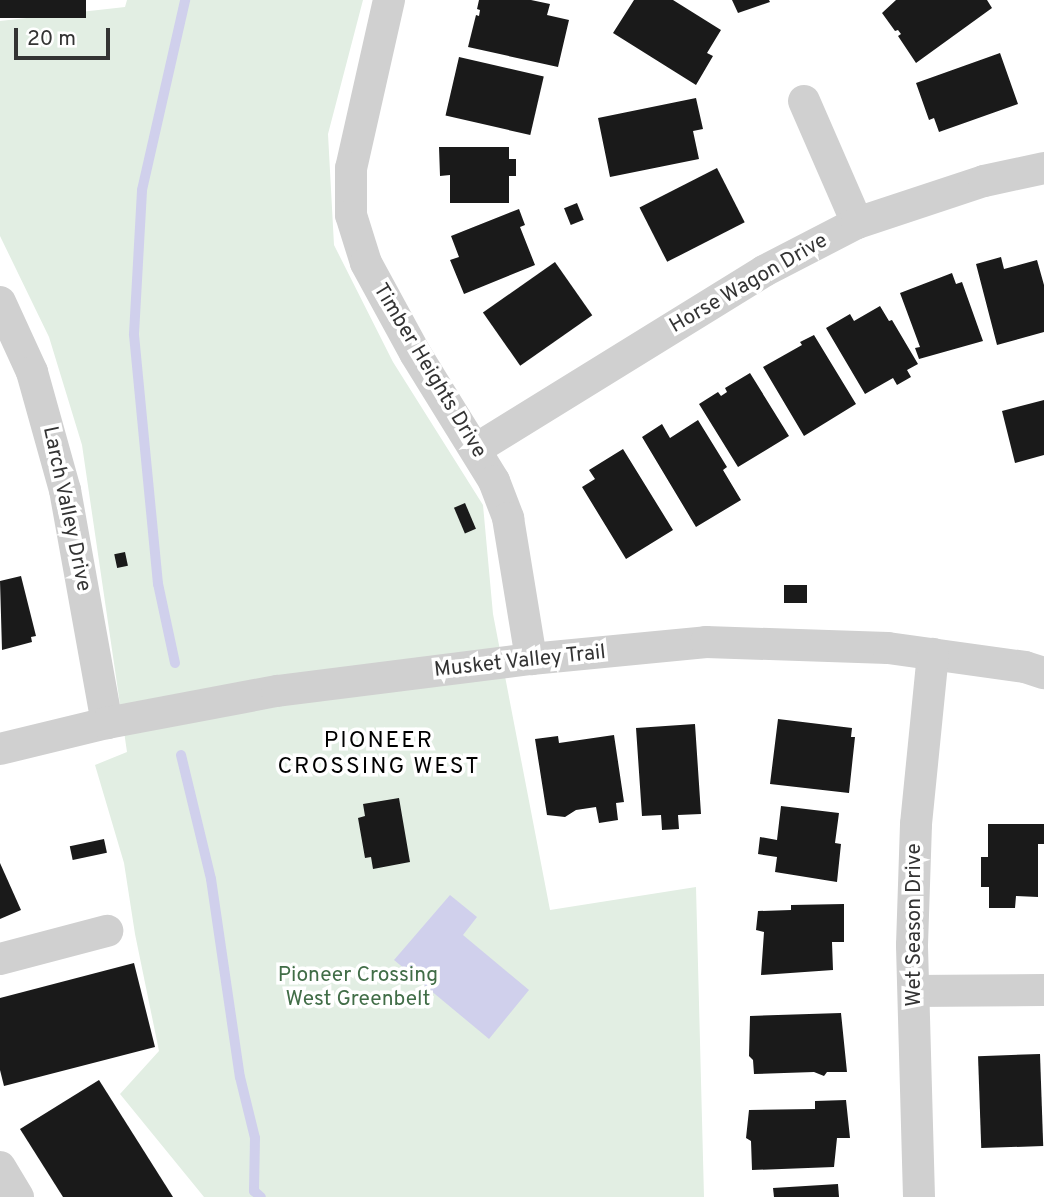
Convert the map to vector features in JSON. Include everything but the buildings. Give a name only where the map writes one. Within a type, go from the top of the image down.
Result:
[{"type":"street","name":"Timber Heights Drive","points":[[389,0],[351,168],[351,215],[366,263],[415,353],[494,481],[508,518],[531,659]]},
{"type":"street","points":[[804,101],[857,223]]},
{"type":"street","name":"Horse Wagon Drive","points":[[476,449],[764,271],[857,223],[984,181],[1044,168]]},
{"type":"street","name":"Larch Valley Drive","points":[[0,302],[32,372],[62,479],[107,723]]},
{"type":"street","name":"Musket Valley Trail","points":[[0,749],[107,723],[277,691],[531,659],[706,642],[888,649],[1024,667],[1044,673]]},
{"type":"street","name":"Wet Season Drive","points":[[919,1197],[914,991],[916,824],[933,654]]},
{"type":"street","points":[[0,959],[107,931]]},
{"type":"street","points":[[914,991],[1044,990]]},
{"type":"street","points":[[0,1167],[18,1197]]},
{"type":"green space","name":"Pioneer Crossing West Greenbelt","points":[[127,0],[363,0],[328,134],[334,245],[393,362],[483,505],[493,614],[550,910],[696,887],[704,1197],[204,1197],[120,1094],[159,1051],[135,934],[124,863],[95,765],[127,752],[82,445],[49,337],[0,236],[0,21],[125,7]]},
{"type":"water","points":[[450,895],[477,917],[463,935],[529,990],[489,1039],[394,960]]},
{"type":"waterway","points":[[175,663],[158,584],[134,334],[142,190],[185,0]]},
{"type":"waterway","points":[[181,755],[211,879],[240,1077],[255,1138],[254,1191],[261,1197]]},
{"type":"district","name":"PIONEER CROSSING WEST","points":[[379,755]]}]
